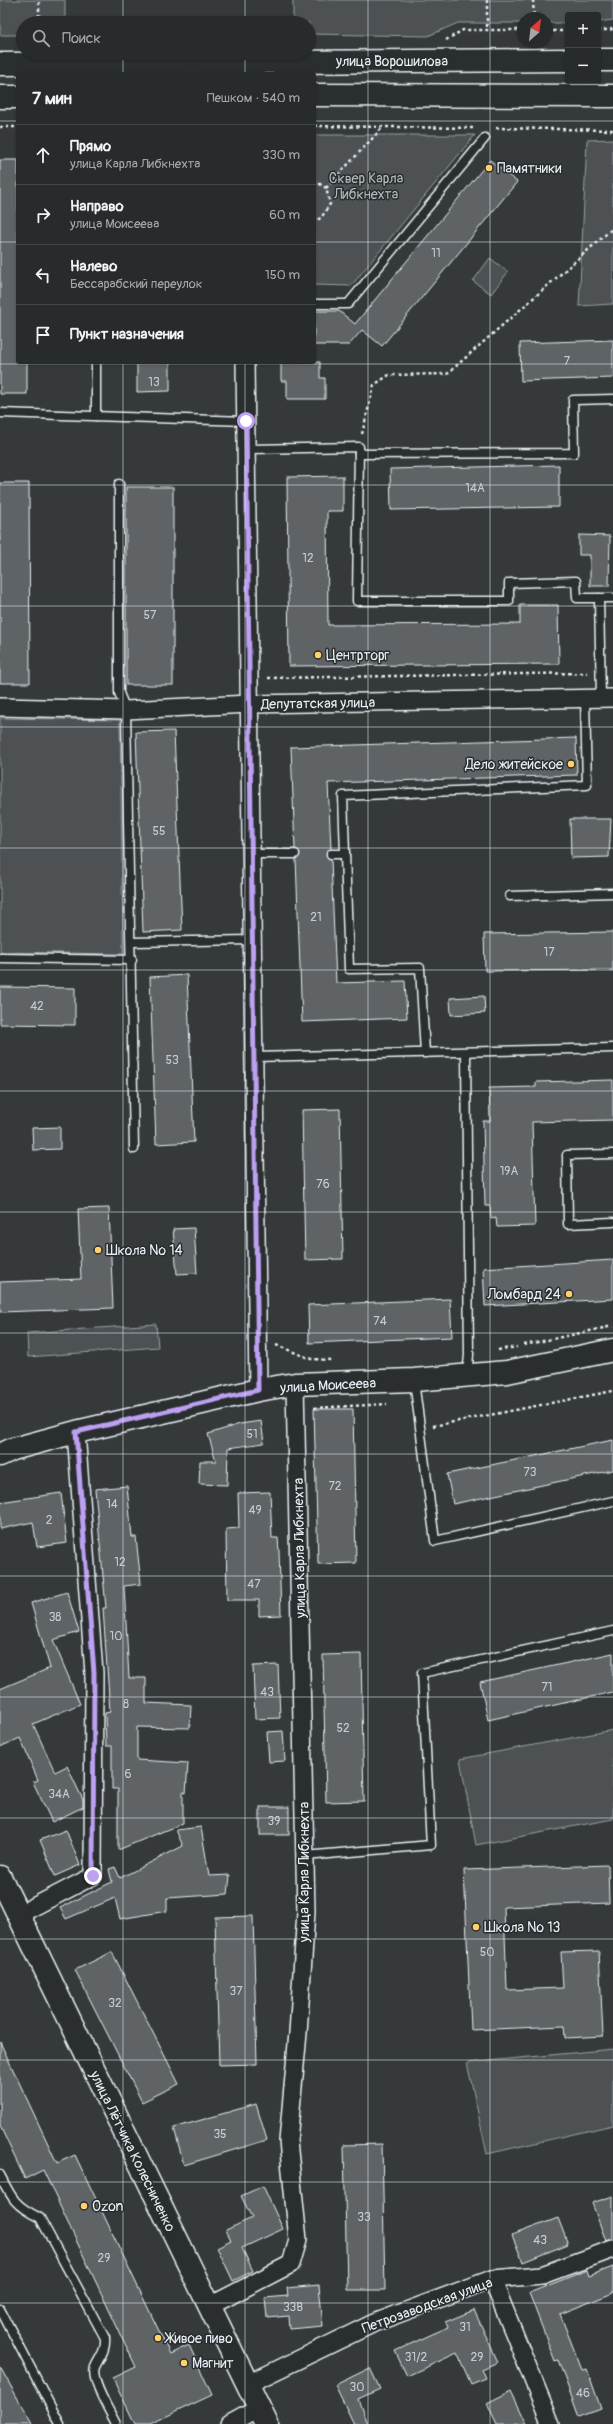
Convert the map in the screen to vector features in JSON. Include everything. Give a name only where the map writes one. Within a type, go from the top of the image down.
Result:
[{"type":"street","name":"улица Ворошилова","points":[[0,64],[565,60]]},
{"type":"street","points":[[601,60],[613,60]]},
{"type":"street","points":[[316,95],[613,96]]},
{"type":"street","points":[[0,97],[16,97]]},
{"type":"street","points":[[245,364],[258,1390]]},
{"type":"street","name":"Депутатская улица","points":[[0,707],[126,710],[250,704],[600,698]]},
{"type":"street","name":"улица Моисеева","points":[[4,1451],[76,1432],[258,1390],[295,1384],[414,1380],[468,1365],[507,1372],[613,1350]]},
{"type":"street","name":"улица Карла Либкнехта","points":[[208,2307],[291,2264],[298,2240],[288,2141],[298,2033],[306,1912],[295,1384]]},
{"type":"street","points":[[18,1915],[93,1876],[94,1673],[76,1432]]},
{"type":"street","name":"улица Лётчика Колесниченко","points":[[0,1877],[208,2307],[263,2416]]},
{"type":"street","name":"Петрозаводская улица","points":[[248,2384],[374,2323],[492,2279],[542,2275],[613,2249]]},
{"type":"street","points":[[492,2279],[551,2424]]},
{"type":"street","points":[[230,2424],[263,2416]]},
{"type":"lane","points":[[316,304],[348,304],[485,138]]},
{"type":"lane","points":[[96,364],[96,416]]},
{"type":"lane","points":[[246,449],[574,453],[573,400],[613,399]]},
{"type":"lane","points":[[0,413],[246,421]]},
{"type":"lane","points":[[359,450],[357,601],[509,601],[509,583],[576,581],[577,598],[613,598]]},
{"type":"lane","points":[[119,484],[119,693],[126,710],[132,942],[134,1149]]},
{"type":"lane","points":[[425,1053],[420,968],[349,969],[343,796],[587,785],[600,698],[598,598]]},
{"type":"lane","points":[[251,854],[295,854]]},
{"type":"lane","points":[[331,854],[345,854]]},
{"type":"lane","points":[[510,896],[613,893]]},
{"type":"lane","points":[[132,942],[252,940]]},
{"type":"lane","points":[[0,958],[132,960]]},
{"type":"lane","points":[[254,1057],[466,1053],[613,1048]]},
{"type":"lane","points":[[466,1053],[468,1365]]},
{"type":"lane","points":[[613,1154],[567,1155],[568,1224],[613,1222]]},
{"type":"lane","points":[[414,1380],[435,1541],[613,1501]]},
{"type":"lane","points":[[305,1856],[431,1845],[422,1673],[613,1630]]},
{"type":"lane","points":[[0,2175],[11,2197],[22,2210],[40,2218],[105,2338],[106,2346],[94,2368],[96,2383],[116,2424]]},
{"type":"lane","points":[[0,2308],[60,2424]]},
{"type":"path","points":[[39,0],[39,16]]},
{"type":"path","points":[[487,0],[487,30]]},
{"type":"path","points":[[533,0],[534,12]]},
{"type":"path","points":[[601,31],[613,30]]},
{"type":"path","points":[[553,31],[565,31]]},
{"type":"path","points":[[0,127],[16,126]]},
{"type":"path","points":[[316,126],[478,128]]},
{"type":"path","points":[[326,188],[383,127]]},
{"type":"path","points":[[494,128],[613,130]]},
{"type":"path","points":[[316,181],[326,188],[330,204],[321,218],[316,220]]},
{"type":"path","points":[[359,450],[374,385],[389,375],[447,374],[613,228]]},
{"type":"path","points":[[249,678],[600,673]]},
{"type":"path","points":[[468,1365],[613,1326]]},
{"type":"path","points":[[258,1338],[311,1359],[335,1360]]},
{"type":"path","points":[[421,1429],[613,1391]]},
{"type":"path","points":[[296,1409],[417,1402]]},
{"type":"green space","points":[[0,0],[65,0],[65,16],[16,16],[16,35],[0,35]]},
{"type":"green space","points":[[293,0],[613,0],[613,20],[601,22],[601,12],[565,12],[565,23],[553,23],[553,12],[517,12],[517,23],[458,23],[428,36],[316,34],[316,16],[293,16]]},
{"type":"green space","name":"Сквер Карла Либкнехта","points":[[316,135],[475,135],[351,286],[316,285]]},
{"type":"green space","points":[[613,139],[613,304],[579,306],[587,140]]},
{"type":"green space","points":[[490,258],[508,272],[491,294],[473,281]]},
{"type":"green space","points":[[0,718],[120,720],[123,954],[0,952]]},
{"type":"green space","points":[[156,1324],[158,1347],[28,1357],[27,1333]]},
{"type":"green space","points":[[613,1730],[613,1819],[476,1845],[460,1759]]},
{"type":"green space","points":[[613,2049],[613,2125],[487,2154],[467,2063]]},
{"type":"building","points":[[0,160],[16,160],[16,364],[27,364],[27,394],[0,394]]},
{"type":"building","points":[[490,160],[517,182],[382,346],[362,330],[349,345],[316,345],[316,311],[339,311],[355,324]]},
{"type":"building","points":[[613,340],[613,378],[521,381],[520,343]]},
{"type":"building","points":[[316,362],[320,362],[320,378],[325,378],[325,399],[287,399],[287,381],[281,381],[281,364],[316,364]]},
{"type":"building","points":[[137,364],[170,364],[170,391],[137,392]]},
{"type":"building","points":[[559,465],[559,507],[391,510],[390,469]]},
{"type":"building","points":[[343,476],[343,511],[327,511],[328,625],[520,624],[520,605],[558,605],[559,664],[289,666],[287,477]]},
{"type":"building","points":[[0,483],[29,483],[30,683],[0,683]]},
{"type":"building","points":[[126,487],[173,487],[173,685],[126,685]]},
{"type":"building","points":[[579,535],[610,536],[609,586],[590,586],[590,555],[579,555]]},
{"type":"building","points":[[174,731],[182,930],[143,932],[136,732]]},
{"type":"building","points":[[576,738],[577,775],[328,783],[331,849],[326,854],[331,860],[336,983],[405,981],[407,1018],[302,1022],[296,859],[300,854],[295,849],[291,747]]},
{"type":"building","points":[[570,819],[611,819],[609,857],[571,858]]},
{"type":"building","points":[[613,932],[613,970],[485,971],[484,934]]},
{"type":"building","points":[[187,975],[194,1142],[156,1144],[150,977]]},
{"type":"building","points":[[0,987],[75,988],[75,1025],[0,1024]]},
{"type":"building","points":[[484,996],[485,1013],[451,1015],[450,998]]},
{"type":"building","points":[[613,1080],[613,1120],[532,1122],[535,1226],[497,1227],[496,1218],[491,1219],[490,1206],[485,1206],[483,1121],[490,1121],[489,1088],[536,1087],[536,1082]]},
{"type":"building","points":[[340,1109],[343,1259],[305,1260],[302,1110]]},
{"type":"building","points":[[60,1127],[60,1149],[33,1150],[32,1128]]},
{"type":"building","points":[[109,1208],[113,1308],[0,1312],[0,1282],[81,1279],[78,1209]]},
{"type":"building","points":[[194,1228],[197,1273],[177,1274],[173,1229]]},
{"type":"building","points":[[613,1260],[613,1299],[485,1306],[483,1268]]},
{"type":"building","points":[[450,1299],[452,1337],[309,1343],[308,1305]]},
{"type":"building","points":[[314,1409],[353,1409],[356,1563],[318,1564]]},
{"type":"building","points":[[261,1421],[264,1443],[228,1448],[227,1485],[199,1484],[200,1461],[216,1461],[208,1434],[240,1424]]},
{"type":"building","points":[[613,1440],[613,1470],[453,1504],[447,1474]]},
{"type":"building","points":[[127,1486],[132,1537],[136,1537],[141,1584],[124,1586],[129,1678],[146,1678],[146,1703],[191,1705],[190,1728],[137,1727],[137,1760],[188,1763],[186,1793],[183,1792],[183,1823],[118,1850],[118,1789],[112,1789],[112,1746],[106,1746],[105,1713],[110,1712],[103,1608],[106,1608],[95,1489]]},
{"type":"building","points":[[270,1492],[272,1538],[278,1538],[281,1615],[259,1616],[259,1600],[227,1600],[226,1529],[239,1528],[238,1493]]},
{"type":"building","points":[[61,1493],[67,1543],[37,1547],[33,1522],[0,1529],[0,1502]]},
{"type":"building","points":[[67,1592],[79,1632],[53,1640],[80,1704],[33,1724],[55,1772],[67,1766],[83,1800],[83,1807],[52,1822],[33,1782],[38,1780],[20,1738],[0,1747],[0,1689],[50,1668],[31,1603]]},
{"type":"building","points":[[613,1653],[613,1692],[488,1720],[480,1682]]},
{"type":"building","points":[[361,1654],[364,1801],[326,1802],[323,1655]]},
{"type":"building","points":[[278,1665],[280,1718],[255,1719],[253,1666]]},
{"type":"building","points":[[283,1731],[285,1761],[269,1762],[267,1732]]},
{"type":"building","points":[[260,1807],[289,1807],[289,1835],[260,1835]]},
{"type":"building","points":[[201,1827],[209,1876],[230,1875],[228,1894],[167,1898],[167,1911],[120,1919],[115,1898],[66,1919],[60,1908],[112,1882],[109,1869],[115,1867],[120,1878],[183,1846],[176,1830]]},
{"type":"building","points":[[66,1830],[80,1865],[55,1876],[40,1840]]},
{"type":"building","points":[[608,1865],[609,1903],[504,1907],[507,1990],[563,1988],[561,1952],[599,1951],[603,2036],[565,2038],[564,2026],[471,2030],[464,1870]]},
{"type":"building","points":[[253,1916],[257,2064],[219,2065],[215,1917]]},
{"type":"building","points":[[112,1952],[179,2084],[142,2102],[75,1970]]},
{"type":"building","points":[[0,2042],[57,2163],[75,2155],[170,2354],[189,2345],[212,2395],[150,2424],[135,2424],[113,2378],[136,2367],[43,2170],[25,2179],[0,2126]]},
{"type":"building","points":[[256,2104],[267,2140],[184,2165],[174,2128]]},
{"type":"building","points":[[382,2144],[385,2290],[347,2290],[344,2145]]},
{"type":"building","points":[[263,2186],[283,2229],[242,2248],[253,2271],[233,2281],[217,2247],[231,2240],[226,2230],[252,2218],[241,2196]]},
{"type":"building","points":[[613,2196],[613,2239],[606,2241],[592,2203]]},
{"type":"building","points":[[558,2218],[568,2244],[523,2262],[512,2235]]},
{"type":"building","points":[[613,2267],[613,2293],[560,2314],[582,2370],[587,2369],[601,2409],[579,2417],[558,2360],[555,2361],[529,2293],[587,2270],[589,2276]]},
{"type":"building","points":[[319,2285],[323,2326],[290,2329],[289,2316],[267,2318],[265,2298],[288,2296],[287,2288]]},
{"type":"building","points":[[474,2310],[498,2362],[482,2369],[486,2378],[471,2384],[457,2353],[407,2376],[395,2351],[448,2327],[445,2322]]},
{"type":"building","points":[[0,2367],[32,2424],[0,2424]]},
{"type":"building","points":[[370,2368],[380,2389],[358,2399],[367,2424],[354,2424],[335,2385]]},
{"type":"building","points":[[511,2391],[527,2424],[497,2424],[487,2403]]},
{"type":"place","name":"Памятники","points":[[489,168]]},
{"type":"place","name":"Центрторг","points":[[318,655]]},
{"type":"place","name":"Дело житейское","points":[[571,764]]},
{"type":"place","name":"Школа № 14","points":[[98,1250]]},
{"type":"place","name":"Ломбард 24","points":[[569,1294]]},
{"type":"place","name":"Школа № 13","points":[[476,1927]]},
{"type":"place","name":"Ozon","points":[[84,2206]]},
{"type":"place","name":"Живое пиво","points":[[158,2338]]},
{"type":"place","name":"Магнит","points":[[184,2363]]},
{"type":"route","points":[[93,1876],[94,1673],[76,1432],[258,1390],[246,421]]}]
